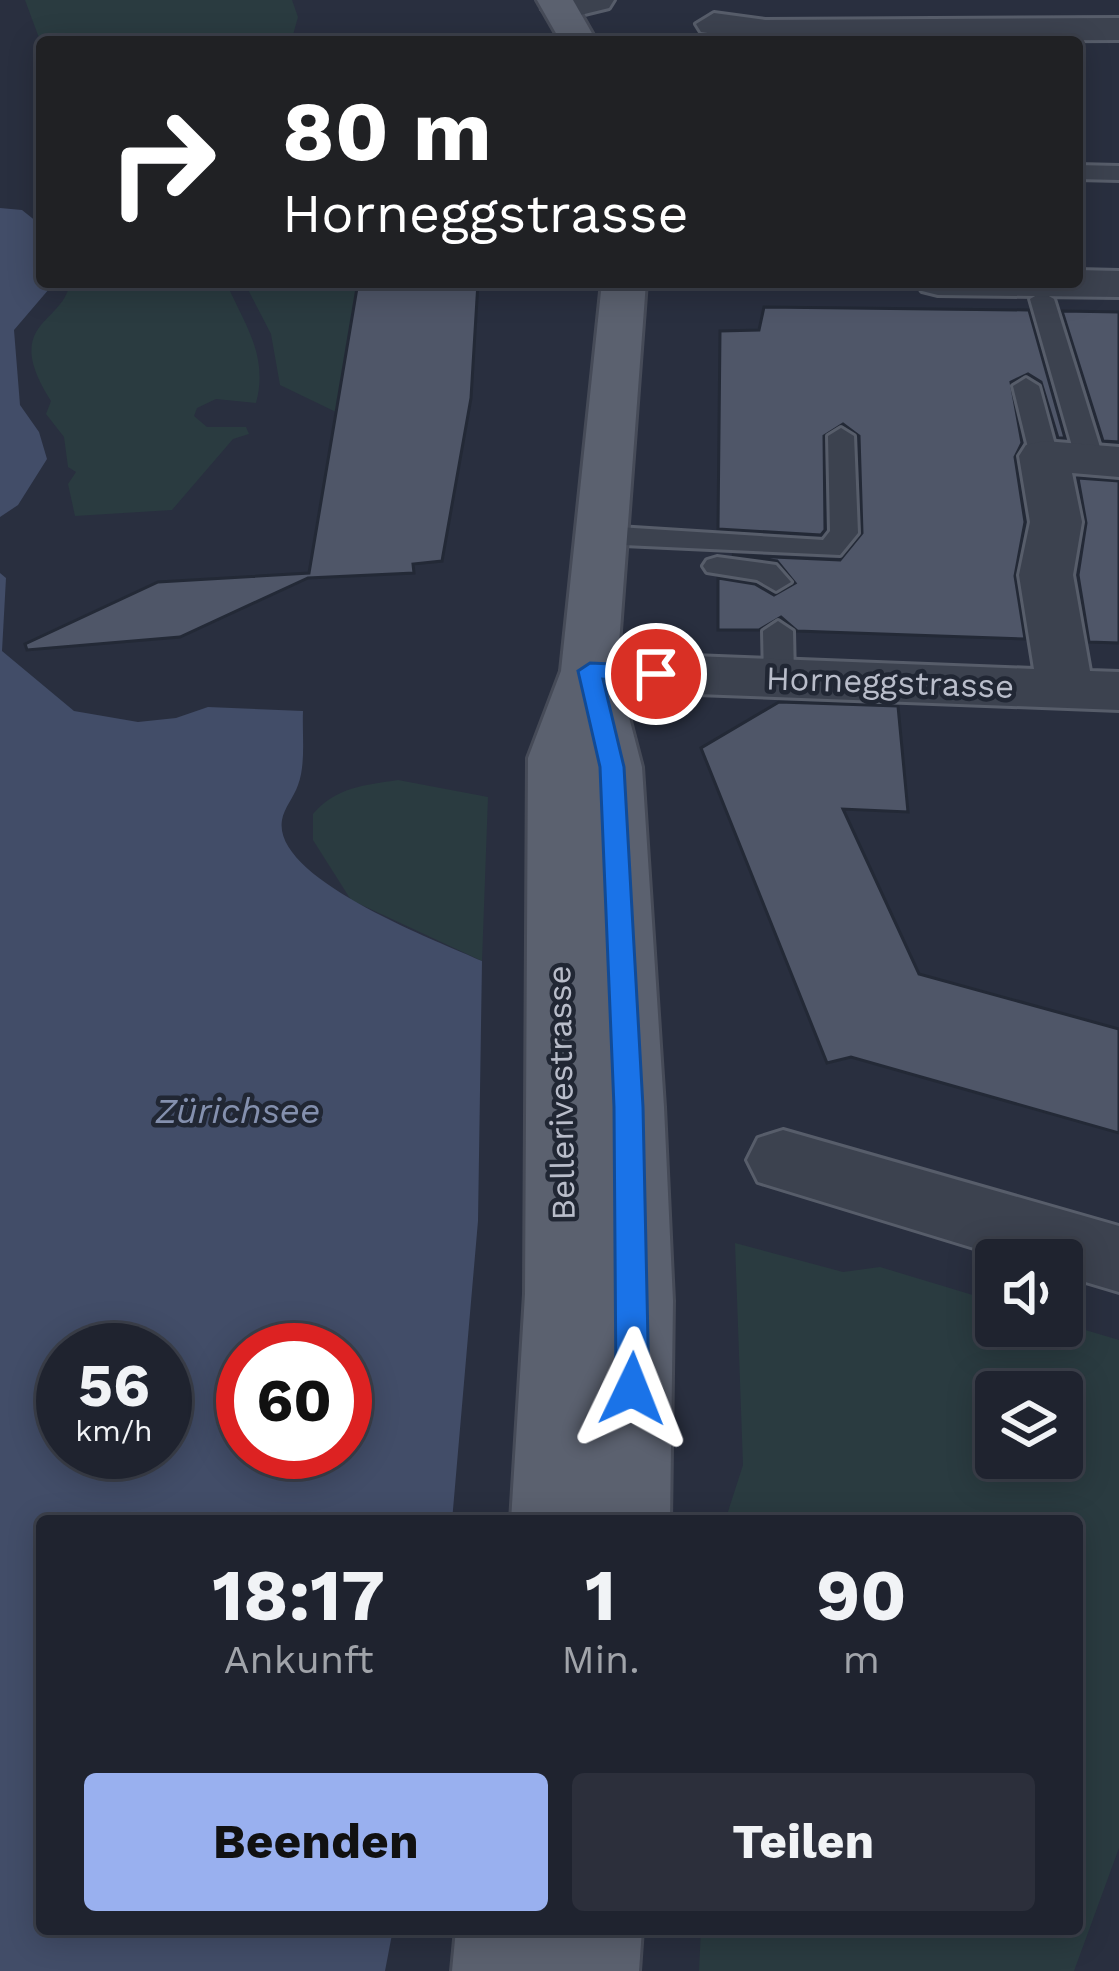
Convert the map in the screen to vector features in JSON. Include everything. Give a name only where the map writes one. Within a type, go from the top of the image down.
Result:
[{"type":"main road","points":[[570,3],[578,36]]},
{"type":"main road","name":"Bellerivestrasse","points":[[552,1515],[563,1294],[557,758],[590,671],[623,288]]},
{"type":"main road","name":"Bellerivestrasse","points":[[590,671],[612,767],[628,1085],[635,1301],[629,1515]]},
{"type":"main road","points":[[500,1971],[504,1935]]},
{"type":"main road","points":[[590,1971],[593,1935]]},
{"type":"street","points":[[714,24],[765,31],[1119,29]]},
{"type":"street","points":[[1083,284],[1119,284]]},
{"type":"street","points":[[1084,459],[1056,522],[1046,575],[1092,690]]},
{"type":"street","name":"Horneggstrasse","points":[[590,671],[779,654],[1092,690]]},
{"type":"street","points":[[782,1160],[1119,1258]]},
{"type":"lane","points":[[1083,172],[1119,173]]},
{"type":"lane","points":[[1042,298],[1084,459]]},
{"type":"lane","points":[[1026,386],[1084,459]]},
{"type":"lane","points":[[601,546],[830,549],[844,533],[841,436]]},
{"type":"lane","points":[[601,546],[745,566],[766,572],[776,582]]},
{"type":"shaded area","points":[[25,0],[292,0],[298,17],[293,36],[38,36]]},
{"type":"shaded area","points":[[68,288],[229,288],[257,355],[256,403],[216,399],[197,408],[194,416],[207,427],[246,427],[249,434],[233,439],[172,510],[75,516],[68,484],[76,472],[68,467],[64,437],[46,414],[51,401],[32,355],[39,328]]},
{"type":"shaded area","points":[[247,288],[357,288],[338,413],[280,385],[271,334]]},
{"type":"shaded area","points":[[398,780],[488,797],[482,961],[351,900],[313,840],[313,814],[331,798]]},
{"type":"shaded area","points":[[735,1243],[843,1272],[880,1267],[975,1296],[975,1347],[1083,1347],[1083,1329],[1119,1340],[1119,1848],[1074,1971],[699,1971],[701,1935],[1083,1935],[1083,1515],[727,1515],[743,1465]]},
{"type":"water","points":[[0,208],[22,210],[36,221],[36,288],[50,288],[14,330],[20,405],[39,432],[47,459],[18,505],[0,517]]},
{"type":"water","name":"Zürichsee","points":[[0,573],[6,578],[2,651],[74,711],[138,722],[176,718],[208,707],[303,711],[300,777],[282,820],[286,842],[329,885],[397,923],[482,961],[478,1221],[453,1515],[36,1515],[36,1935],[392,1935],[385,1971],[0,1971]]},
{"type":"building","points":[[357,288],[478,288],[471,398],[442,561],[413,564],[414,573],[308,578],[180,637],[27,650],[25,644],[158,582],[309,573]]},
{"type":"building","points":[[764,307],[1029,310],[1065,438],[1058,438],[1041,382],[1028,374],[1011,382],[1022,443],[1015,457],[1025,522],[1015,576],[1025,639],[797,631],[781,617],[759,630],[718,630],[718,578],[755,584],[774,595],[795,583],[777,561],[732,555],[840,560],[862,533],[859,436],[843,424],[824,436],[825,530],[821,535],[718,529],[720,331],[759,330]]},
{"type":"building","points":[[1062,311],[1119,312],[1119,442],[1103,441]]},
{"type":"building","points":[[1078,478],[1119,481],[1119,643],[1089,642],[1078,575],[1086,523]]},
{"type":"building","points":[[779,702],[898,706],[908,812],[843,809],[919,974],[1119,1029],[1119,1133],[851,1057],[827,1063],[701,748]]},
{"type":"route","points":[[632,1389],[635,1301],[612,767],[590,671],[656,674]]}]
